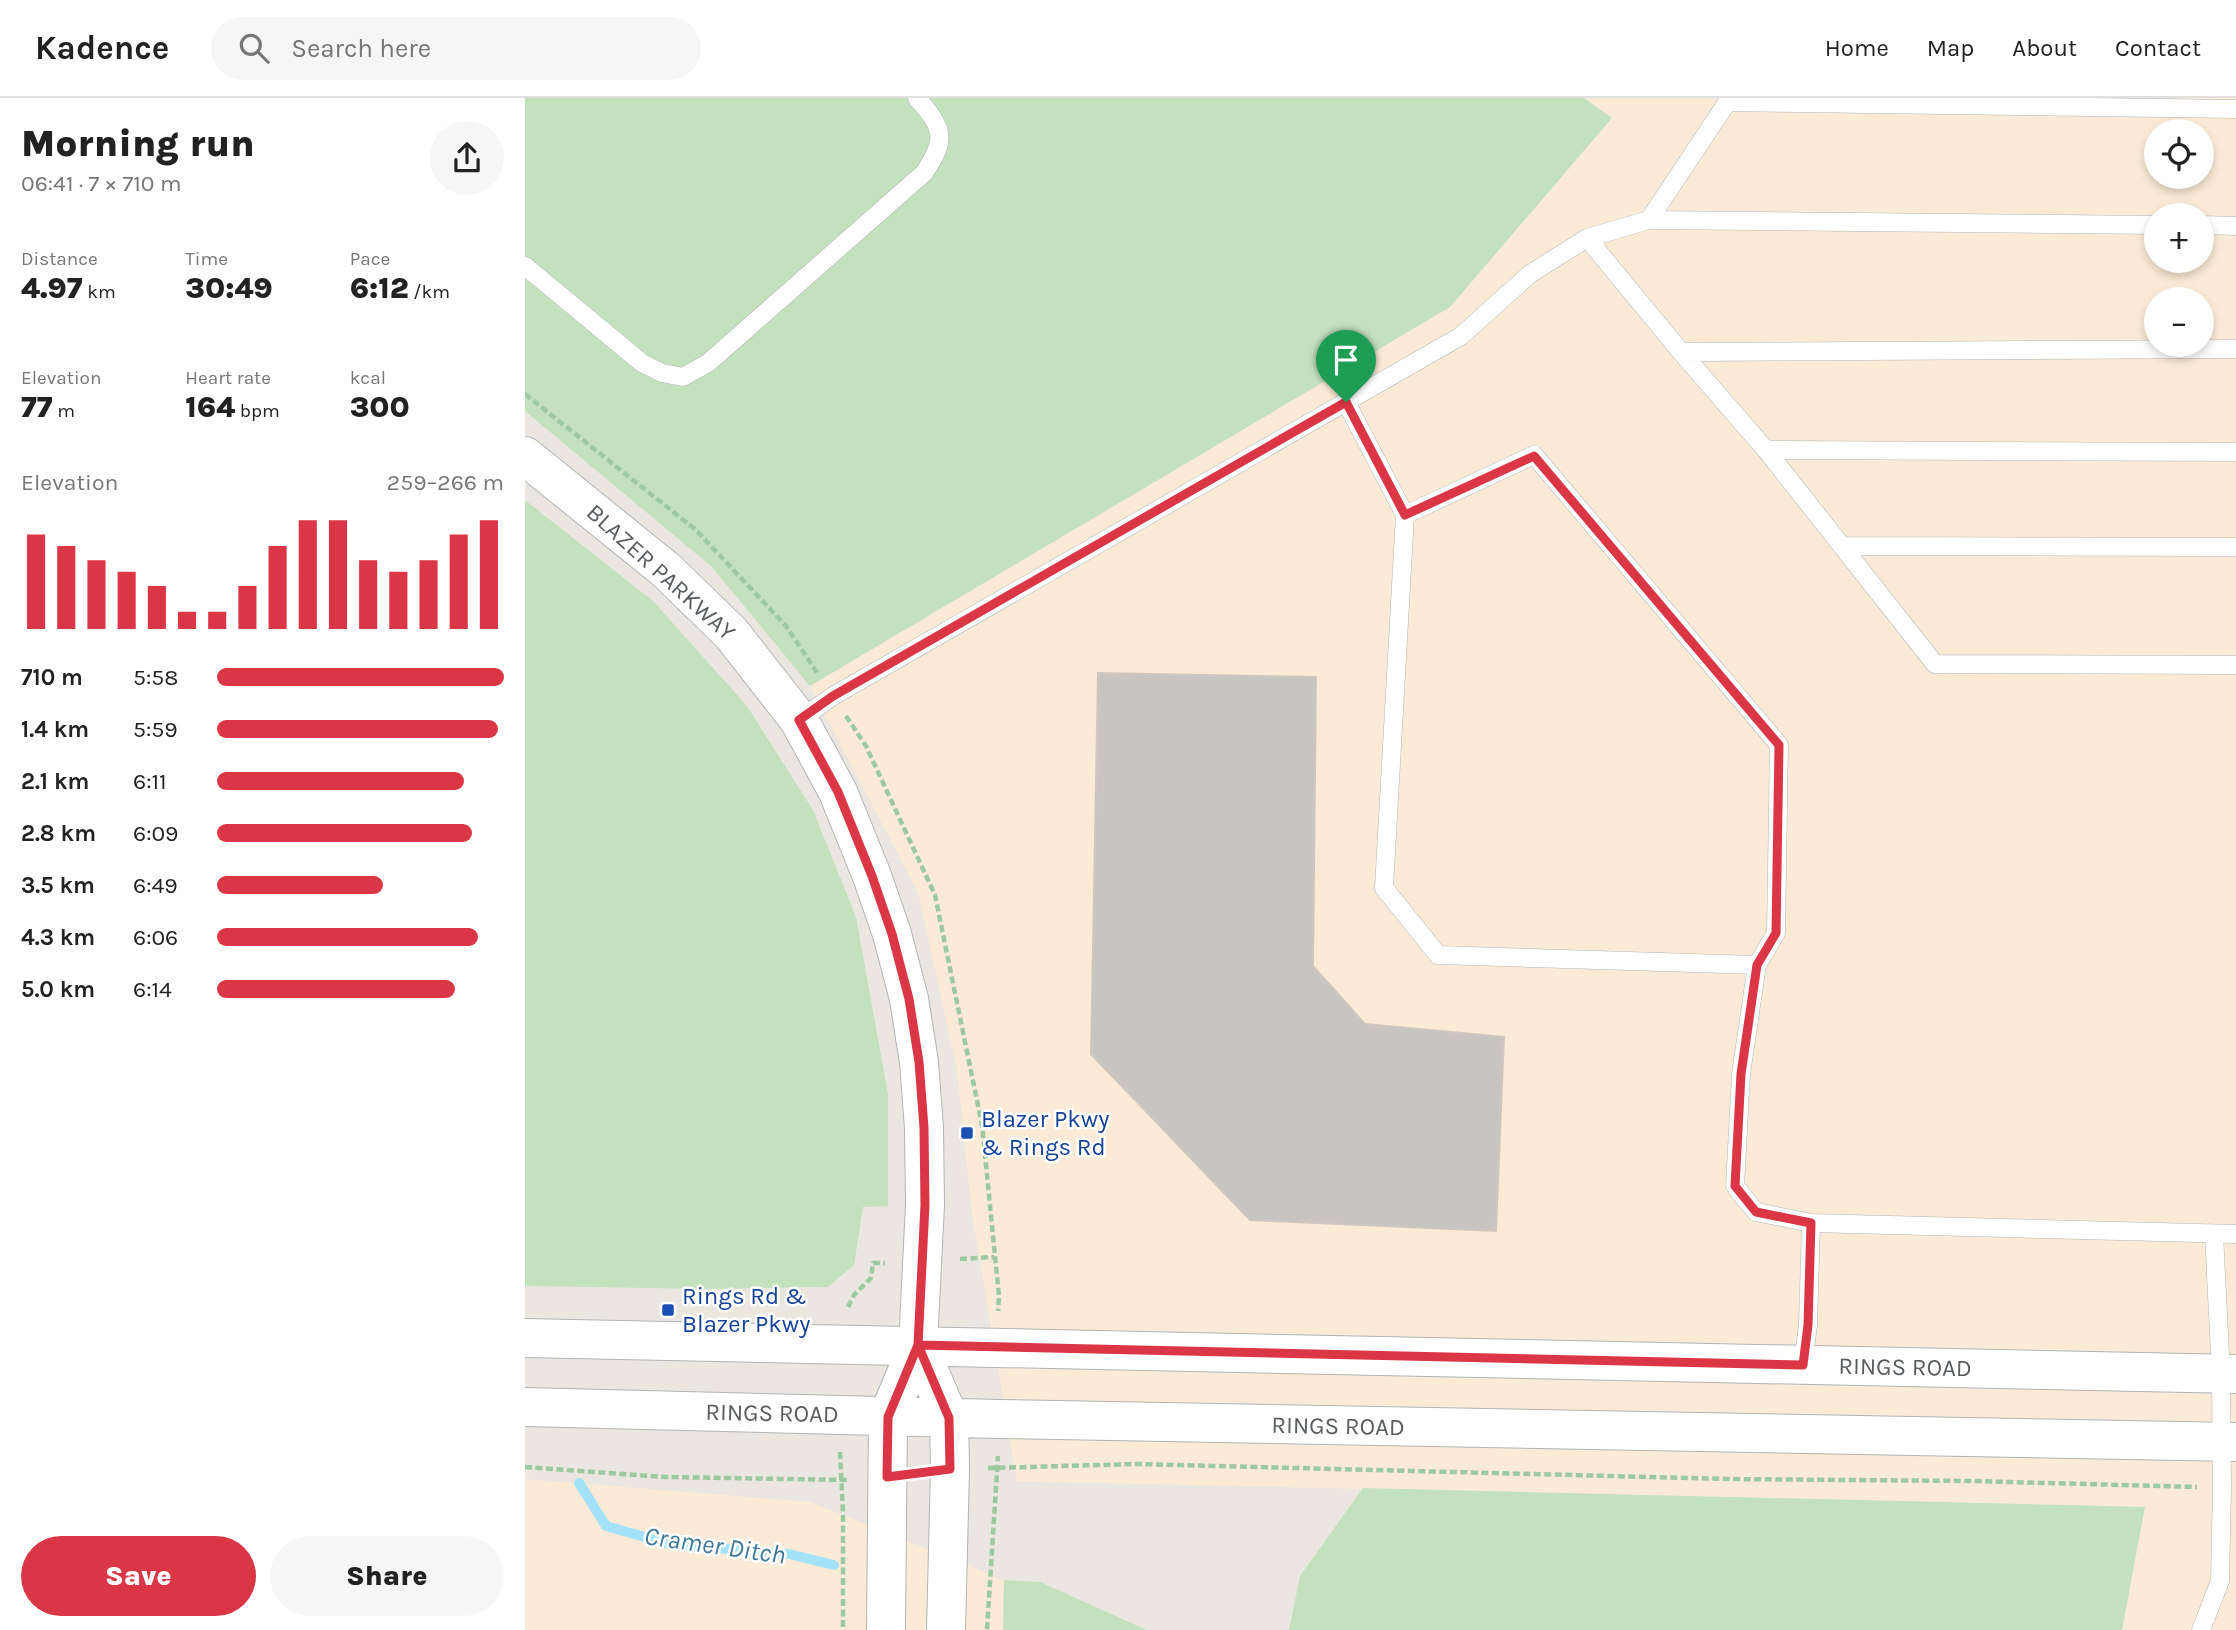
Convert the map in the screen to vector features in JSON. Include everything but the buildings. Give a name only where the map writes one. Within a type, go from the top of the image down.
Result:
[{"type":"main road","name":"BLAZER PARKWAY","points":[[525,456],[666,570],[731,633],[799,720],[838,792],[892,934],[909,999],[919,1062],[924,1128],[925,1205],[918,1345],[888,1417],[886,1630]]},
{"type":"main road","name":"RINGS ROAD","points":[[525,1338],[2228,1374]]},
{"type":"main road","name":"BLAZER PARKWAY","points":[[918,1345],[949,1418],[946,1630]]},
{"type":"main road","name":"RINGS ROAD","points":[[525,1407],[888,1417],[2228,1442]]},
{"type":"lane","points":[[525,266],[642,363],[662,373],[683,377],[708,363],[924,173],[938,152],[940,129],[917,98]]},
{"type":"lane","points":[[1650,220],[1728,100],[2236,109]]},
{"type":"lane","points":[[799,720],[833,696],[1461,336],[1530,274],[1587,238],[1650,220],[2144,225]]},
{"type":"lane","points":[[2214,225],[2236,226]]},
{"type":"lane","points":[[1587,238],[1766,450],[1935,664],[2236,665]]},
{"type":"lane","points":[[1681,352],[2236,349]]},
{"type":"lane","points":[[1346,402],[1405,515],[1384,888],[1439,955],[1757,965]]},
{"type":"lane","points":[[1766,450],[2236,452]]},
{"type":"lane","points":[[1405,515],[1534,456],[1779,745],[1776,933],[1757,965],[1741,1074],[1735,1186],[1756,1212],[1811,1223],[2236,1234]]},
{"type":"lane","points":[[1842,547],[2236,547]]},
{"type":"lane","points":[[1803,1365],[1808,1325],[1811,1223]]},
{"type":"lane","points":[[2201,1630],[2220,1581],[2222,1488],[2228,1442],[2228,1374],[2214,1234]]},
{"type":"path","points":[[950,1469],[1138,1464],[2222,1488]]},
{"type":"path","points":[[525,1467],[666,1477],[840,1481],[887,1477]]},
{"type":"shaded area","points":[[1584,98],[2236,98],[2236,1630],[2122,1630],[2144,1507],[1017,1481],[972,1214],[957,1069],[918,892],[810,686],[1450,307],[1611,118]]},
{"type":"shaded area","points":[[525,1479],[810,1502],[1004,1580],[1003,1630],[525,1630]]},
{"type":"green space","points":[[525,98],[1584,98],[1612,118],[1450,307],[810,686],[711,566],[525,411]]},
{"type":"green space","points":[[525,500],[653,601],[747,706],[813,810],[856,917],[888,1094],[888,1206],[863,1207],[854,1265],[828,1287],[708,1289],[525,1286]]},
{"type":"green space","points":[[1363,1488],[2145,1507],[2122,1630],[1289,1630],[1300,1576]]},
{"type":"green space","points":[[1004,1580],[1040,1582],[1147,1630],[1003,1630]]},
{"type":"waterway","name":"Cramer Ditch","points":[[579,1483],[606,1526],[669,1544],[789,1554],[834,1565]]},
{"type":"place","name":"Blazer Pkwy & Rings Rd","points":[[967,1133]]},
{"type":"place","name":"Rings Rd & Blazer Pkwy","points":[[668,1310]]},
{"type":"route","points":[[1346,402],[833,696],[799,720],[838,792],[872,876],[892,934],[909,999],[919,1062],[924,1128],[925,1205],[918,1345],[949,1418],[950,1469],[887,1477],[888,1417],[918,1345],[1803,1365],[1808,1325],[1811,1223],[1756,1212],[1735,1186],[1741,1074],[1757,965],[1776,933],[1779,745],[1534,456],[1405,515],[1346,402]]}]
